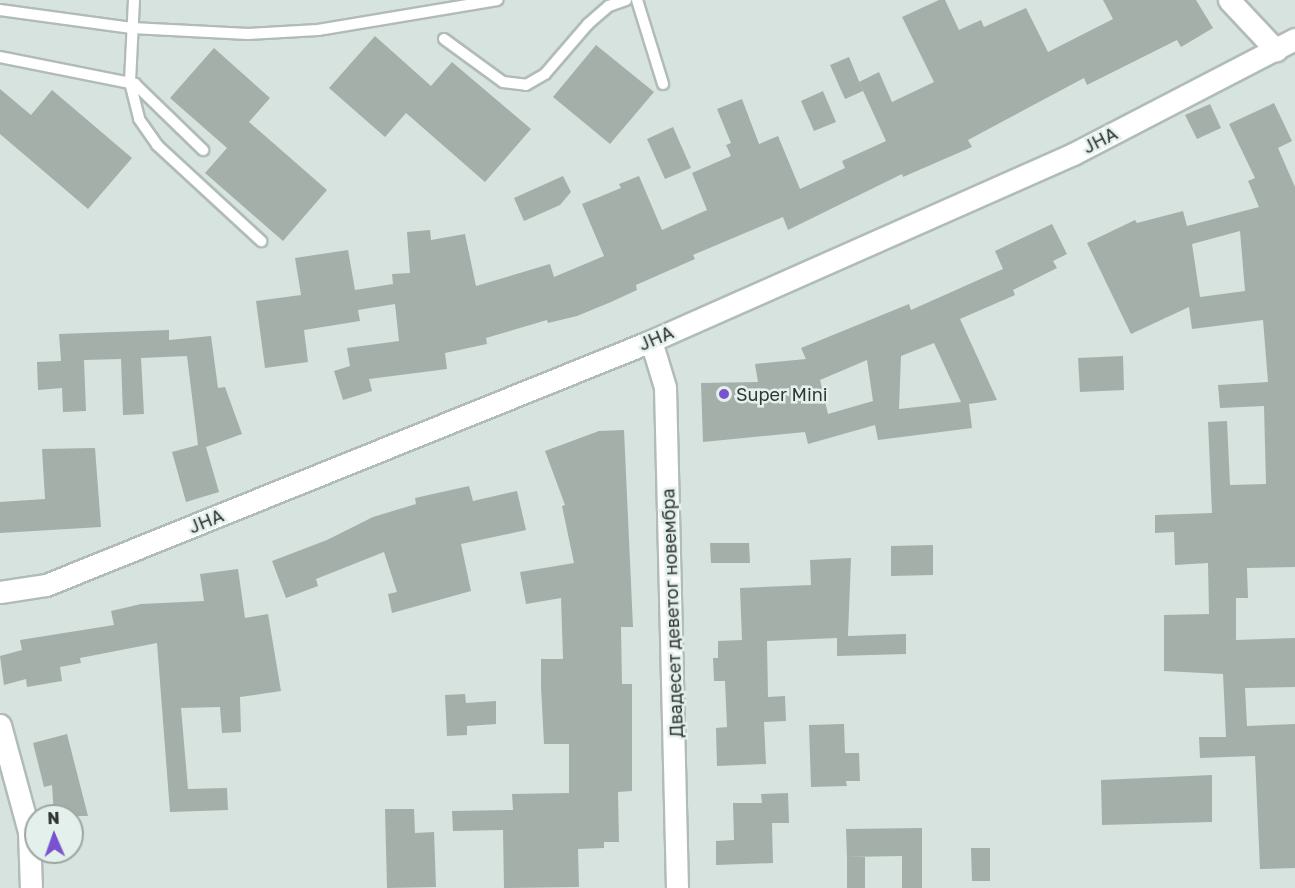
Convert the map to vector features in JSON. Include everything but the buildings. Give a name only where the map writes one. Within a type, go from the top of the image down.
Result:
[{"type":"street","points":[[1229,0],[1276,50]]},
{"type":"street","name":"ЈНА","points":[[0,592],[14,593],[46,585],[651,341],[1073,154],[1295,39]]},
{"type":"street","name":"Двадесет деветог новембра","points":[[651,341],[664,387],[677,888]]},
{"type":"street","points":[[0,725],[29,832],[31,888]]},
{"type":"lane","points":[[134,0],[129,82],[138,119],[157,145],[261,241]]},
{"type":"lane","points":[[0,10],[132,28],[279,34],[498,0]]},
{"type":"lane","points":[[444,39],[503,82],[526,85],[545,74],[577,34],[609,6],[626,0]]},
{"type":"lane","points":[[637,0],[663,84]]},
{"type":"lane","points":[[0,57],[129,82],[141,88],[203,150]]},
{"type":"place","name":"Super Mini","points":[[724,394]]}]
